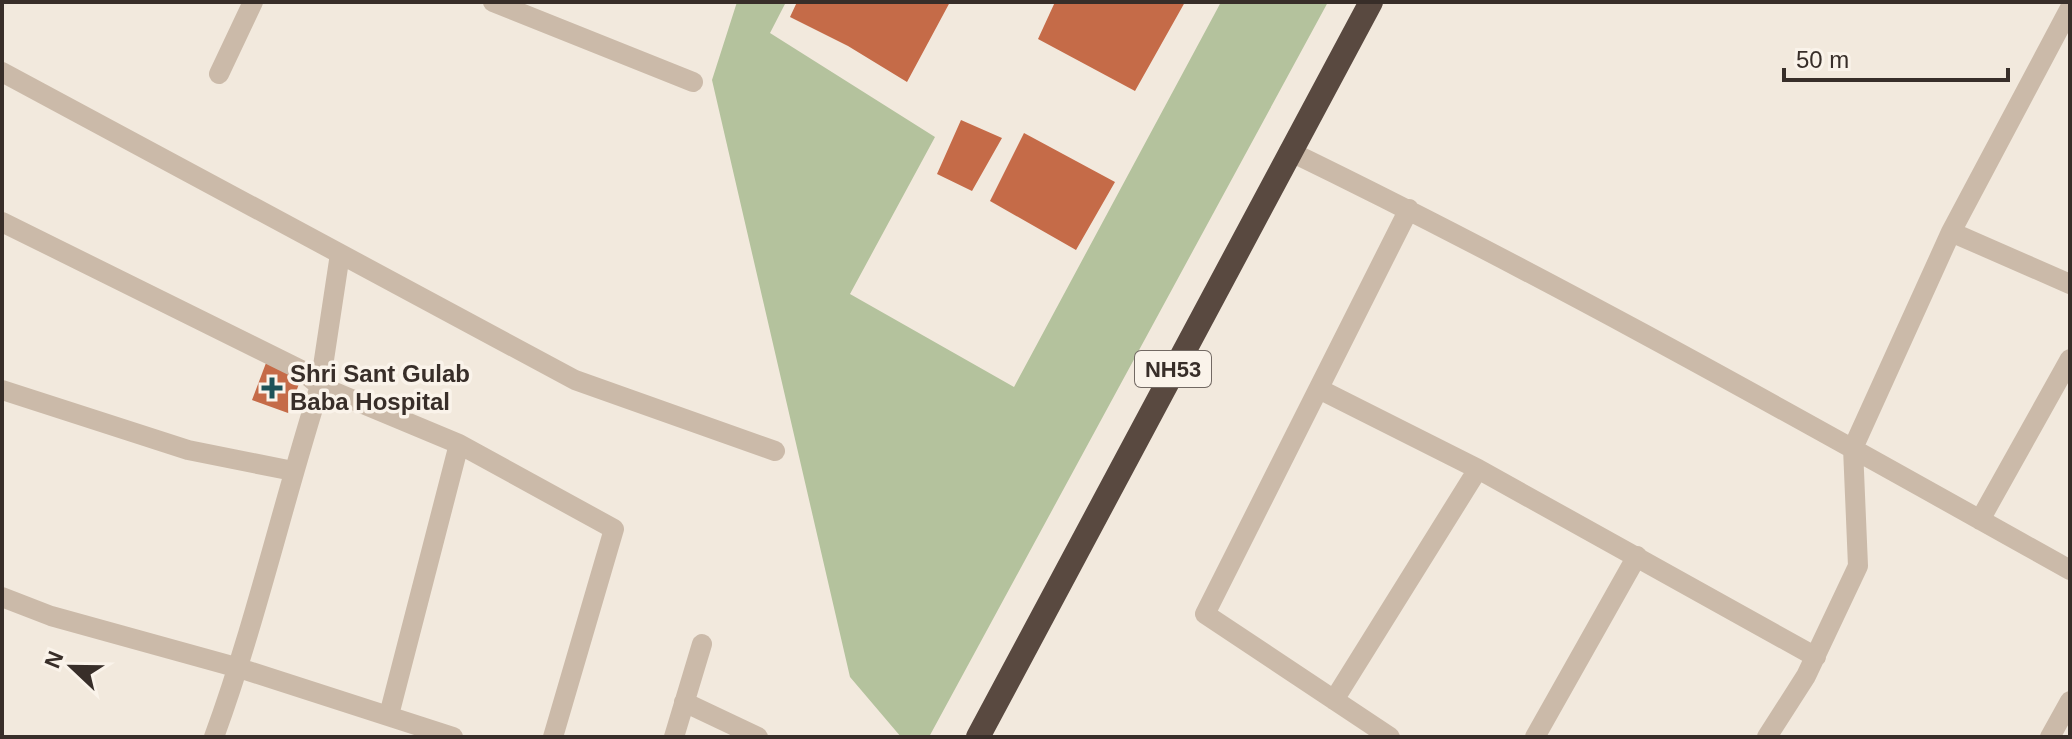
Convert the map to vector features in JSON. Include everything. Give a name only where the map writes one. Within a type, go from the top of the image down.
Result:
[{"type":"highway","name":"NH53","points":[[978,737],[1371,2]]},
{"type":"street","points":[[219,74],[253,2]]},
{"type":"street","points":[[493,2],[693,82]]},
{"type":"street","points":[[1767,737],[1816,657],[1858,566],[1853,448],[1951,232],[2069,13]]},
{"type":"street","points":[[2,72],[575,380],[775,451]]},
{"type":"street","points":[[1289,151],[1409,209],[1853,448],[2070,570]]},
{"type":"street","points":[[1390,737],[1205,614],[1409,209]]},
{"type":"street","points":[[2,222],[301,370],[320,386],[459,444],[614,529],[553,737]]},
{"type":"street","points":[[1951,232],[2070,284]]},
{"type":"street","points":[[214,737],[239,668],[293,471],[320,386],[340,254]]},
{"type":"street","points":[[1980,520],[2070,359]]},
{"type":"street","points":[[1319,389],[1478,469],[1816,657]]},
{"type":"street","points":[[2,390],[188,450],[293,471]]},
{"type":"street","points":[[389,715],[459,444]]},
{"type":"street","points":[[1334,700],[1478,469]]},
{"type":"street","points":[[1535,737],[1637,556]]},
{"type":"street","points":[[2,597],[51,616],[239,668],[453,737]]},
{"type":"street","points":[[674,737],[702,644]]},
{"type":"street","points":[[2050,737],[2070,701]]},
{"type":"street","points":[[684,702],[758,737]]},
{"type":"green space","points":[[737,2],[786,2],[770,33],[935,137],[850,294],[1014,387],[1221,2],[1328,2],[929,737],[901,737],[850,677],[712,80]]},
{"type":"building","points":[[797,2],[950,2],[907,82],[848,46],[790,17]]},
{"type":"building","points":[[1055,2],[1185,2],[1135,91],[1038,39]]},
{"type":"building","points":[[961,120],[1002,138],[972,191],[937,174]]},
{"type":"building","points":[[1024,133],[1115,182],[1076,250],[990,201]]},
{"type":"building","points":[[266,363],[302,376],[288,413],[252,400]]},
{"type":"place","name":"Shri Sant Gulab Baba Hospital","points":[[272,388]]}]
